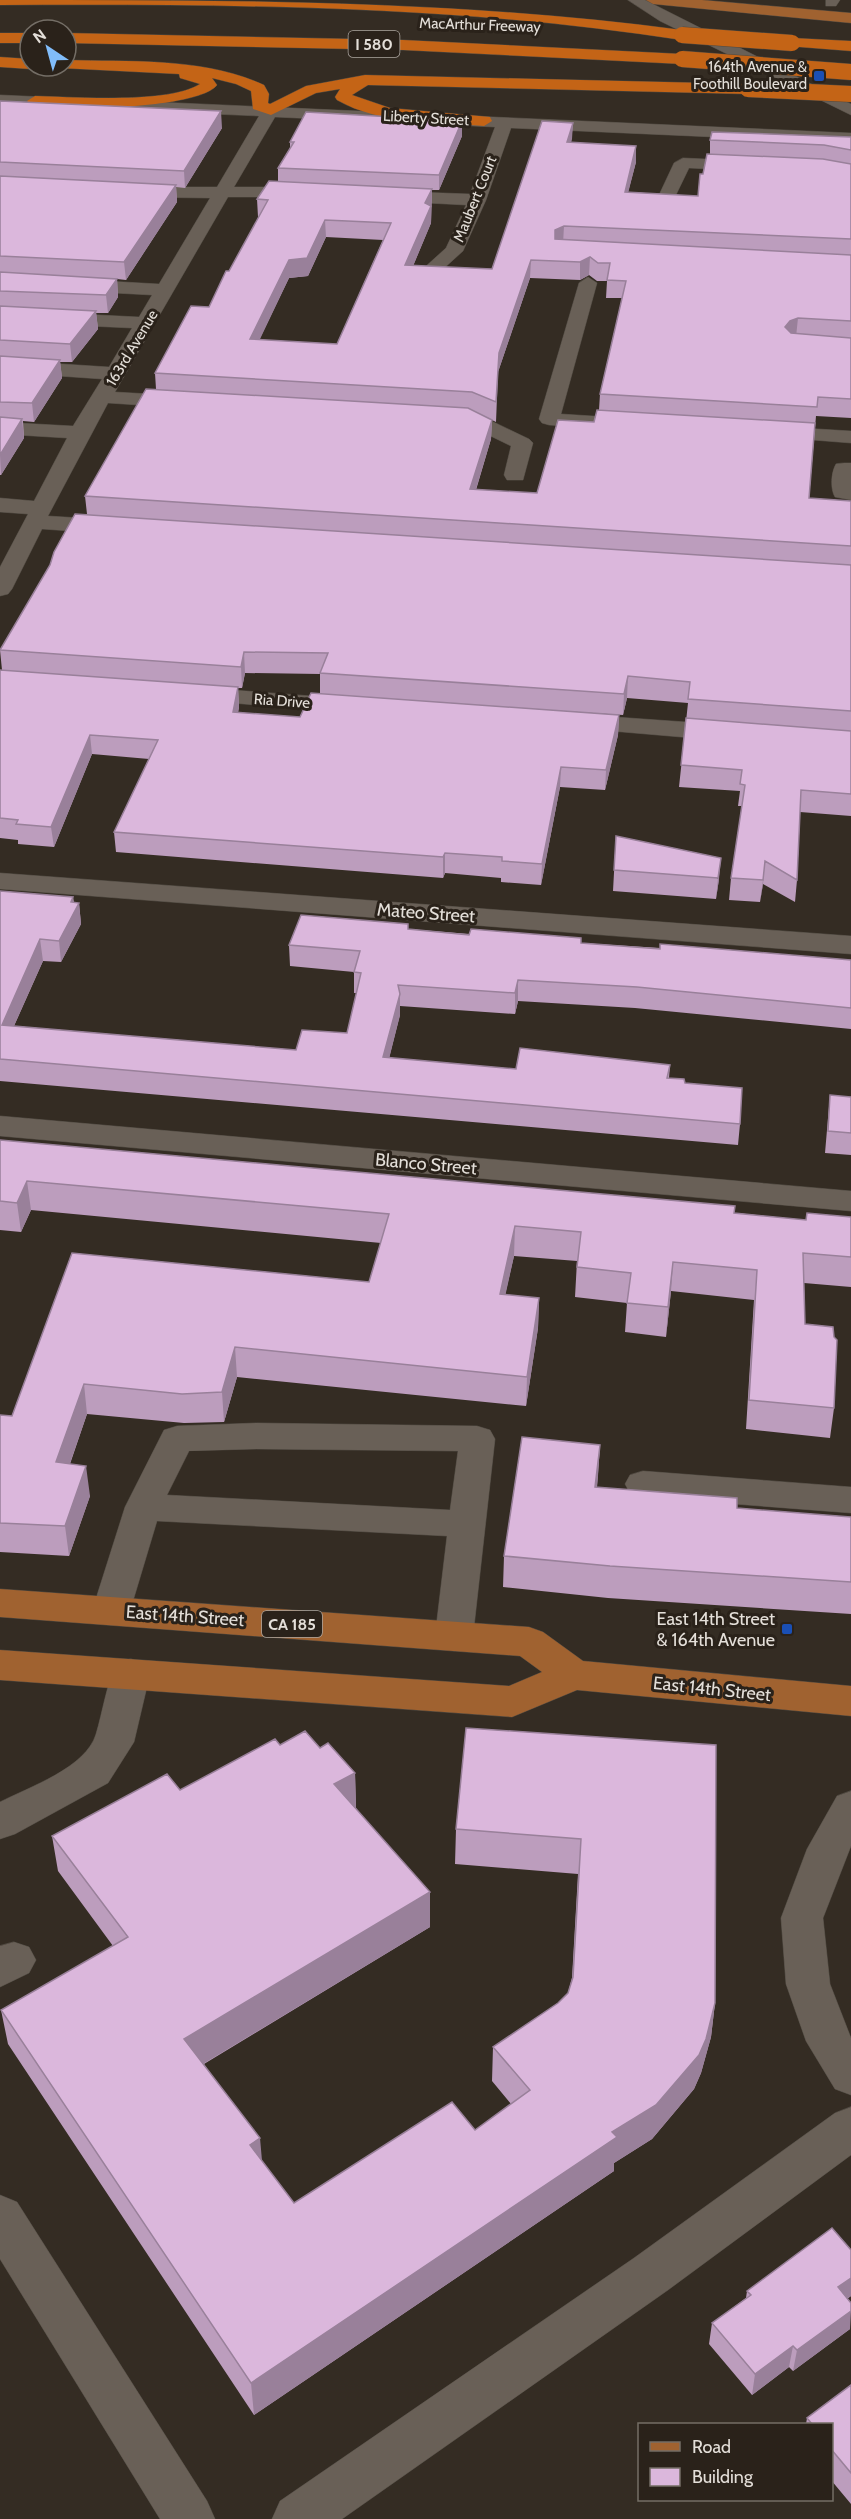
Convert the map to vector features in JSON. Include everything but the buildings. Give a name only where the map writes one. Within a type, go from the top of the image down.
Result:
[{"type":"highway","points":[[36,0],[315,5],[611,23],[682,34]]},
{"type":"highway","points":[[0,1],[46,0]]},
{"type":"highway","points":[[0,16],[57,16]]},
{"type":"highway","name":"MacArthur Freeway","points":[[226,18],[682,34],[851,46]]},
{"type":"highway","points":[[0,38],[18,38]]},
{"type":"highway","name":"MacArthur Freeway","points":[[78,38],[393,44],[682,59],[851,72]]},
{"type":"highway","points":[[0,63],[18,64]]},
{"type":"highway","points":[[78,65],[193,71],[230,76],[258,88],[261,94],[259,106],[271,110],[312,89],[365,80],[748,89],[851,94]]},
{"type":"highway","points":[[35,101],[171,99],[197,94],[209,85],[205,80],[181,74],[78,66]]},
{"type":"highway","points":[[365,80],[346,92],[343,97],[353,104],[372,110],[484,121]]},
{"type":"main road","points":[[653,0],[851,18]]},
{"type":"main road","points":[[793,0],[851,5]]},
{"type":"main road","points":[[700,33],[691,25],[699,17],[715,11],[751,9]]},
{"type":"main road","name":"East 14th Street","points":[[0,1603],[529,1642],[574,1675]]},
{"type":"main road","name":"East 14th Street","points":[[0,1665],[512,1702],[574,1675],[851,1701]]},
{"type":"street","points":[[635,0],[665,18],[700,33],[851,110]]},
{"type":"street","points":[[763,134],[827,119],[828,98]]},
{"type":"street","name":"Liberty Street","points":[[0,100],[271,110],[851,138]]},
{"type":"street","name":"163rd Avenue","points":[[0,589],[80,433],[271,110]]},
{"type":"street","name":"Maubert Court","points":[[434,267],[454,251],[477,200],[505,122]]},
{"type":"street","points":[[668,195],[683,163],[770,167]]},
{"type":"street","points":[[117,191],[223,194],[261,190],[320,193]]},
{"type":"street","points":[[368,195],[477,200]]},
{"type":"street","points":[[0,281],[166,290]]},
{"type":"street","points":[[588,283],[549,419],[661,426]]},
{"type":"street","points":[[0,316],[147,323]]},
{"type":"street","points":[[0,366],[116,374]]},
{"type":"street","points":[[103,397],[201,403]]},
{"type":"street","points":[[425,417],[472,419],[522,443],[515,475]]},
{"type":"street","points":[[0,428],[80,433]]},
{"type":"street","points":[[753,432],[851,437]]},
{"type":"street","points":[[851,469],[844,469],[843,492],[851,493]]},
{"type":"street","points":[[0,505],[38,515],[134,529]]},
{"type":"street","name":"Ria Drive","points":[[165,692],[378,708]]},
{"type":"street","points":[[544,720],[756,735]]},
{"type":"street","name":"Mateo Street","points":[[0,881],[851,945]]},
{"type":"street","name":"Blanco Street","points":[[0,1126],[851,1201]]},
{"type":"street","points":[[111,1611],[143,1507],[177,1439],[257,1436],[477,1439],[454,1636]]},
{"type":"street","points":[[643,1484],[851,1500]]},
{"type":"street","points":[[143,1507],[467,1524]]},
{"type":"street","points":[[0,1822],[94,1772],[114,1742],[131,1674]]},
{"type":"street","points":[[839,2058],[808,1984],[802,1918],[828,1849],[851,1808]]},
{"type":"street","points":[[298,2519],[651,2274],[851,2128]]},
{"type":"street","points":[[0,2217],[189,2519]]},
{"type":"place","name":"164th Avenue & Foothill Boulevard","points":[[819,76]]},
{"type":"place","name":"East 14th Street & 164th Avenue","points":[[787,1629]]}]
